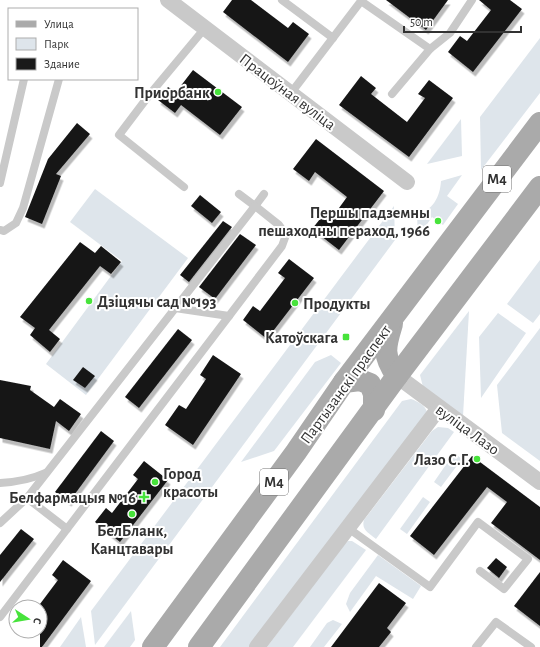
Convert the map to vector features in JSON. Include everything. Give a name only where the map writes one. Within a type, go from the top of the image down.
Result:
[{"type":"main road","name":"Партызанскі праспект","points":[[152,647],[296,452],[344,382],[540,123]]},
{"type":"main road","name":"М4","points":[[199,647],[374,410],[397,376],[540,187]]},
{"type":"main road","points":[[394,317],[387,340],[386,353],[389,363],[397,376]]},
{"type":"main road","points":[[344,382],[360,380],[370,384],[374,394],[374,410]]},
{"type":"street","name":"Працоўная вуліца","points":[[168,0],[406,182]]},
{"type":"street","name":"вуліца Лазо","points":[[397,376],[540,482]]},
{"type":"street","points":[[257,647],[439,408]]},
{"type":"lane","points":[[282,0],[333,38]]},
{"type":"lane","points":[[291,93],[361,0],[430,49]]},
{"type":"lane","points":[[392,94],[430,49],[450,33],[472,0]]},
{"type":"lane","points":[[184,187],[119,135],[150,94],[205,28]]},
{"type":"lane","points":[[0,183],[24,80]]},
{"type":"lane","points":[[0,230],[4,231],[16,223],[23,208],[59,80]]},
{"type":"lane","points":[[0,617],[282,246],[286,235],[280,225],[239,194]]},
{"type":"lane","points":[[0,523],[27,498],[264,194]]},
{"type":"lane","points":[[175,308],[229,316]]},
{"type":"lane","points":[[0,483],[15,482],[33,478],[48,471]]},
{"type":"lane","points":[[27,498],[67,528]]},
{"type":"lane","points":[[348,528],[430,587],[478,522],[528,559],[504,589],[480,571]]},
{"type":"lane","points":[[476,647],[496,622],[531,647]]},
{"type":"green space","points":[[540,38],[540,93],[481,170],[480,117]]},
{"type":"green space","points":[[461,119],[462,156],[427,164]]},
{"type":"green space","points":[[462,175],[447,196],[458,204],[443,225],[432,217],[418,237],[417,215],[423,213],[435,202],[441,181]]},
{"type":"green space","points":[[95,189],[188,258],[86,395],[46,364],[122,261],[70,222]]},
{"type":"green space","points":[[394,206],[395,240],[95,645],[91,611]]},
{"type":"green space","points":[[540,260],[540,314],[533,323],[507,304]]},
{"type":"green space","points":[[469,311],[463,416],[423,387],[420,375]]},
{"type":"green space","points":[[498,313],[526,333],[481,398],[479,337]]},
{"type":"green space","points":[[540,328],[540,461],[502,433],[497,385]]},
{"type":"green space","points":[[331,355],[341,363],[274,451],[241,462],[315,362]]},
{"type":"green space","points":[[411,399],[423,405],[427,412],[251,647],[220,647],[402,401]]},
{"type":"green space","points":[[438,427],[448,428],[454,432],[376,539],[365,529],[363,523],[364,520],[432,431]]},
{"type":"green space","points":[[454,453],[462,459],[441,487],[434,482]]},
{"type":"green space","points":[[423,497],[430,502],[407,534],[400,529]]},
{"type":"green space","points":[[348,541],[352,541],[366,550],[293,647],[267,647],[344,544]]},
{"type":"green space","points":[[378,555],[421,586],[413,599],[376,576],[350,612],[346,604],[350,593]]},
{"type":"green space","points":[[131,611],[135,640],[130,647],[104,647]]},
{"type":"green space","points":[[81,617],[86,647],[60,647]]},
{"type":"green space","points":[[333,620],[342,624],[324,647],[310,647],[327,623]]},
{"type":"building","points":[[232,0],[251,0],[288,28],[293,22],[309,34],[288,62],[223,12]]},
{"type":"building","points":[[386,0],[448,0],[426,30]]},
{"type":"building","points":[[479,0],[510,0],[522,9],[473,72],[448,52],[460,36],[467,41],[491,10]]},
{"type":"building","points":[[193,70],[242,107],[220,135],[181,105],[175,113],[158,100],[168,87],[176,92]]},
{"type":"building","points":[[361,76],[376,88],[371,94],[407,122],[425,98],[418,94],[429,80],[453,98],[409,157],[339,105]]},
{"type":"building","points":[[77,123],[90,134],[56,174],[61,176],[42,224],[25,217],[48,159]]},
{"type":"building","points":[[316,139],[384,191],[339,250],[312,229],[324,214],[331,219],[347,197],[315,172],[309,181],[293,169]]},
{"type":"building","points":[[200,195],[221,212],[212,223],[191,206]]},
{"type":"building","points":[[223,221],[232,227],[189,282],[180,275]]},
{"type":"building","points":[[240,234],[256,245],[215,299],[199,287]]},
{"type":"building","points":[[80,242],[95,253],[101,246],[121,262],[111,274],[100,266],[49,330],[60,339],[50,352],[30,335],[35,328],[20,317]]},
{"type":"building","points":[[289,259],[314,278],[267,339],[243,320],[253,306],[260,311],[285,278],[278,273]]},
{"type":"building","points":[[178,329],[192,340],[139,408],[125,397]]},
{"type":"building","points":[[213,355],[241,374],[193,445],[165,425],[179,405],[186,409],[206,379],[200,375]]},
{"type":"building","points":[[83,367],[95,376],[85,388],[73,380]]},
{"type":"building","points":[[0,380],[31,386],[30,390],[54,407],[60,399],[81,414],[69,431],[56,421],[50,449],[0,438]]},
{"type":"building","points":[[101,431],[114,441],[69,502],[55,492]]},
{"type":"building","points":[[472,456],[540,507],[540,560],[491,523],[507,502],[487,487],[434,555],[410,536]]},
{"type":"building","points":[[144,461],[168,480],[120,542],[95,522],[106,508],[112,513],[138,479],[133,475]]},
{"type":"building","points":[[21,529],[34,539],[0,582],[0,555]]},
{"type":"building","points":[[496,558],[507,567],[499,578],[487,568]]},
{"type":"building","points":[[63,560],[91,581],[48,639],[48,599],[44,599],[58,580],[52,575]]},
{"type":"building","points":[[540,572],[540,626],[514,606]]},
{"type":"building","points":[[379,583],[406,603],[387,628],[391,632],[379,647],[331,647]]},
{"type":"building","points":[[40,639],[48,639],[42,647],[40,647]]},
{"type":"place","name":"Приорбанк","points":[[218,92]]},
{"type":"place","name":"Першы падземны пешаходны пераход, 1966","points":[[438,221]]},
{"type":"place","name":"Дзіцячы сад №193","points":[[89,301]]},
{"type":"place","name":"Продукты","points":[[295,303]]},
{"type":"place","name":"Катоўскага","points":[[346,337]]},
{"type":"place","name":"Лазо С.Г.","points":[[477,459]]},
{"type":"place","name":"Город красоты","points":[[155,482]]},
{"type":"place","name":"Белфармацыя №16","points":[[144,497]]},
{"type":"place","name":"БелБланк, Канцтавары","points":[[132,514]]}]
